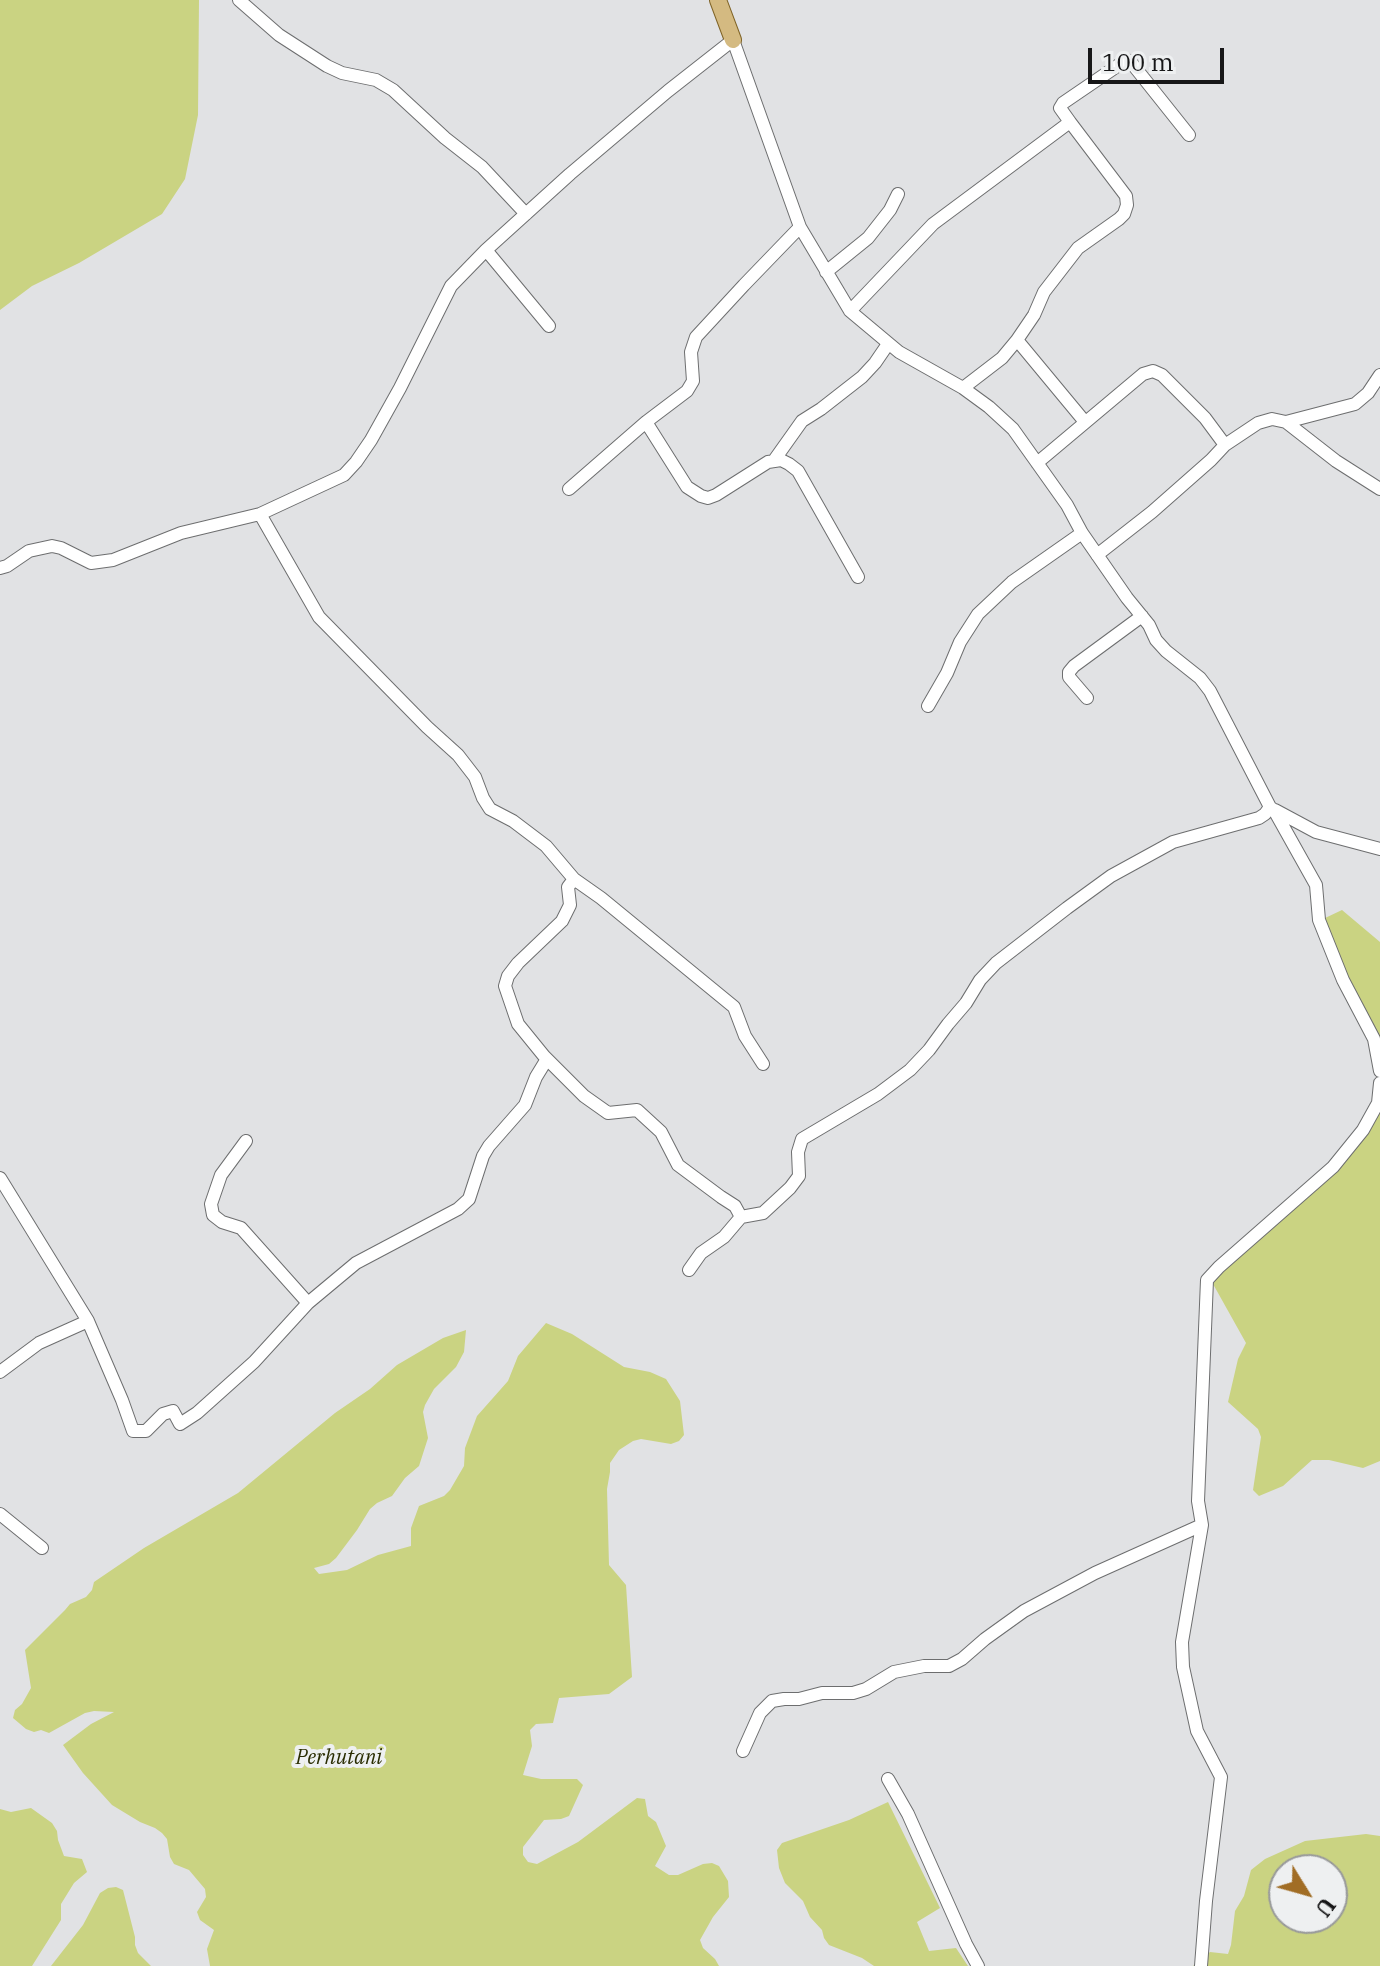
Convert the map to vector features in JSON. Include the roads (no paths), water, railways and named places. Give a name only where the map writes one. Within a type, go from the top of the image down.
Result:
[{"type":"main road","points":[[718,0],[733,40]]},
{"type":"street","points":[[239,0],[279,35],[327,66],[342,73],[376,80],[393,90],[482,167],[526,214]]},
{"type":"street","points":[[0,568],[29,551],[52,546],[91,563],[113,560],[181,533],[260,514],[344,475],[356,462],[400,388],[448,290],[526,214],[668,91],[733,40],[800,227],[850,311],[888,344],[963,388],[1013,429],[1161,646],[1200,678],[1210,691],[1316,885],[1319,920],[1343,980],[1374,1039],[1380,1071]]},
{"type":"street","points":[[963,388],[1002,358],[1017,340],[1034,315],[1044,292],[1078,248],[1124,214],[1126,196],[1060,108],[1061,104],[1128,59],[1189,135]]},
{"type":"street","points":[[850,311],[933,224],[1070,122]]},
{"type":"street","points":[[826,272],[868,238],[890,210],[898,194]]},
{"type":"street","points":[[569,489],[687,391],[691,386],[691,352],[696,337],[800,227]]},
{"type":"street","points":[[486,250],[549,326]]},
{"type":"street","points":[[1017,340],[1085,422]]},
{"type":"street","points":[[646,422],[687,487],[708,498],[775,459],[802,421],[862,377],[888,344]]},
{"type":"street","points":[[1037,463],[1143,374],[1153,371],[1162,375],[1205,418],[1225,445]]},
{"type":"street","points":[[1286,422],[1355,404],[1368,393],[1380,375]]},
{"type":"street","points":[[1097,555],[1152,512],[1225,445],[1258,423],[1272,419],[1286,422],[1336,461],[1380,489]]},
{"type":"street","points":[[775,459],[798,471],[858,577]]},
{"type":"street","points":[[260,514],[319,617],[458,755],[475,777],[490,809],[513,821],[546,846],[574,879],[734,1007],[745,1036],[763,1064]]},
{"type":"street","points":[[928,706],[960,642],[978,614],[1012,582],[1082,533]]},
{"type":"street","points":[[1087,698],[1069,677],[1069,672],[1142,616]]},
{"type":"street","points":[[1272,808],[1316,832],[1380,849]]},
{"type":"street","points":[[689,1270],[701,1253],[724,1237],[741,1217],[763,1213],[790,1188],[799,1176],[798,1152],[802,1139],[878,1094],[910,1070],[996,963],[1111,876],[1173,842],[1259,818],[1272,808]]},
{"type":"street","points":[[574,879],[568,887],[570,905],[562,921],[508,976],[505,986],[518,1024],[584,1096],[608,1113],[637,1110],[661,1132],[678,1165],[735,1206],[741,1217]]},
{"type":"street","points":[[0,1178],[88,1321],[133,1431],[146,1431],[163,1414],[173,1411],[180,1424],[197,1413],[254,1362],[308,1303],[356,1263],[458,1209],[469,1199],[483,1156],[525,1105],[547,1059]]},
{"type":"street","points":[[1201,1966],[1221,1777],[1197,1731],[1183,1667],[1182,1642],[1202,1525],[1198,1501],[1207,1280],[1333,1167],[1363,1130],[1378,1103],[1380,1083]]},
{"type":"street","points":[[246,1141],[221,1175],[211,1204],[213,1215],[222,1222],[241,1228],[308,1303]]},
{"type":"street","points":[[0,1372],[39,1343],[88,1321]]},
{"type":"street","points":[[0,1514],[42,1548]]},
{"type":"street","points":[[743,1751],[760,1713],[772,1701],[822,1693],[853,1693],[894,1672],[924,1666],[949,1666],[1024,1611],[1095,1573],[1202,1525]]},
{"type":"street","points":[[888,1779],[908,1814],[978,1966]]},
{"type":"park label","name":"Perhutani","points":[[339,1758]]}]
